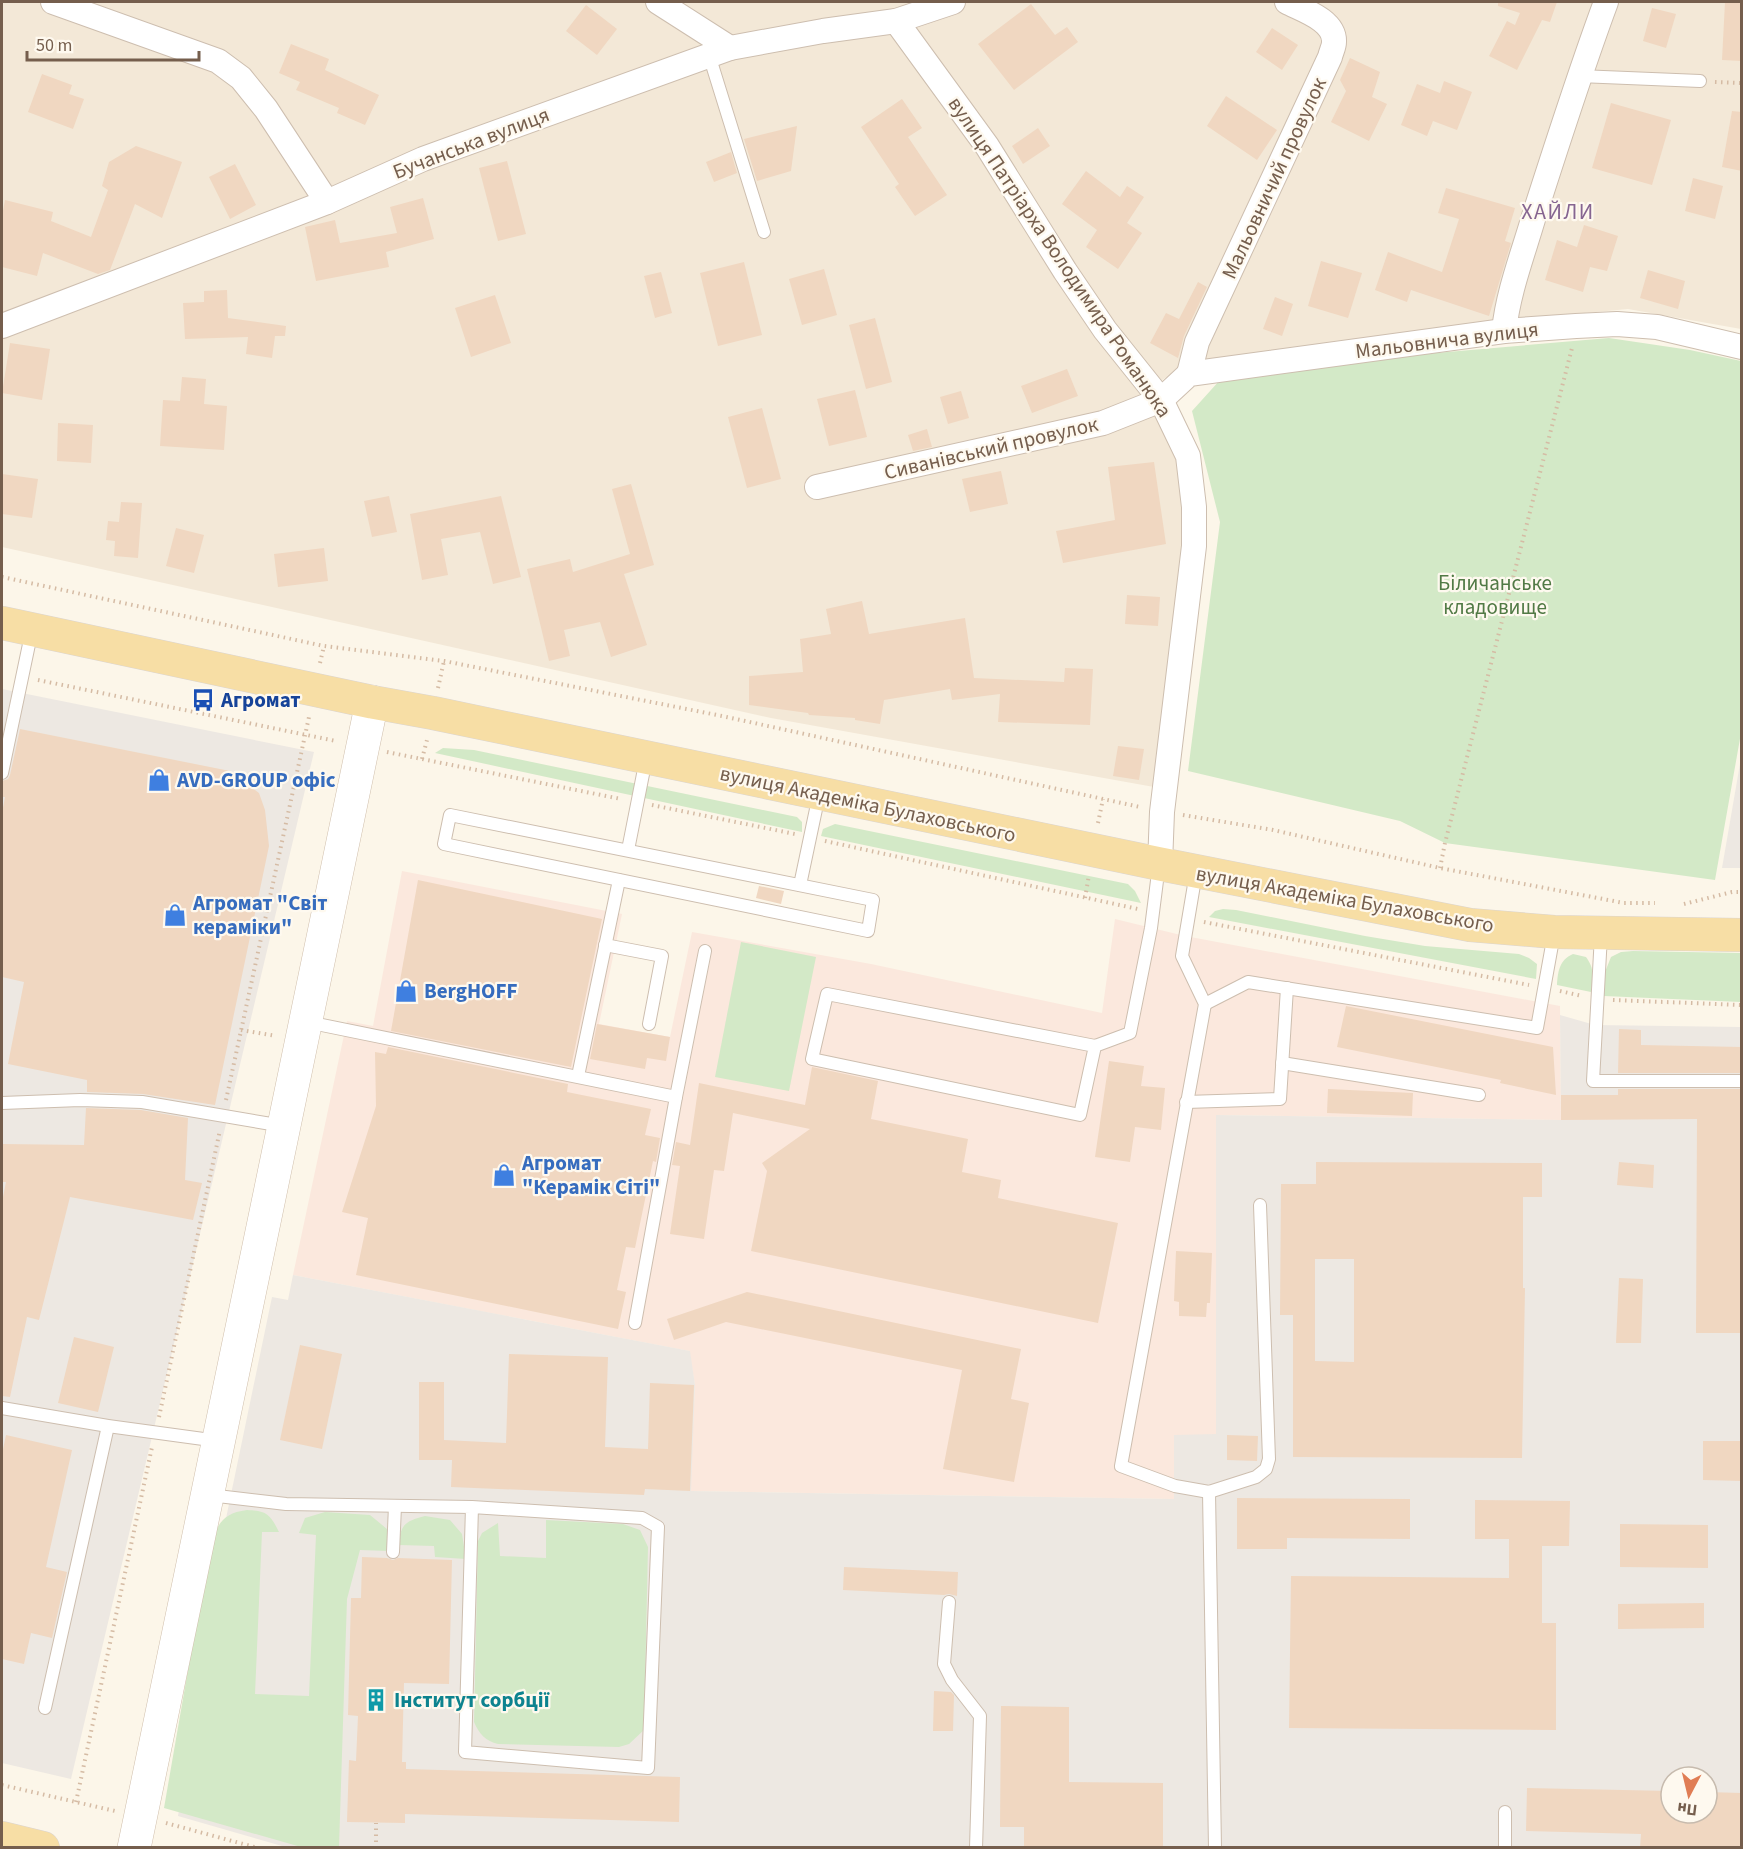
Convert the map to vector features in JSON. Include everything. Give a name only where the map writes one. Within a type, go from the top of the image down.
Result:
[{"type":"main road","name":"вулиця Академіка Булаховського","points":[[17,626],[372,702],[1160,864],[1470,925],[1554,932],[1742,935]]},
{"type":"main road","points":[[2,1838],[43,1848]]},
{"type":"street","points":[[54,2],[218,61],[241,78],[266,109],[327,202]]},
{"type":"street","points":[[658,2],[720,52]]},
{"type":"street","name":"Бучанська вулиця","points":[[2,326],[327,202],[423,159],[720,52],[823,31],[896,21],[953,2]]},
{"type":"street","name":"Мальовничий провулок","points":[[1189,374],[1197,342],[1330,57],[1334,41],[1331,31],[1321,20],[1287,2]]},
{"type":"street","points":[[1504,332],[1506,308],[1579,76],[1606,2]]},
{"type":"street","name":"вулиця Патріарха Володимира Романюка","points":[[896,21],[987,146],[1065,271],[1105,330],[1161,400],[1188,456],[1194,507],[1194,546],[1162,812],[1160,864]]},
{"type":"street","name":"Мальовнича вулиця","points":[[1189,374],[1504,332],[1576,326],[1617,324],[1658,327],[1742,347]]},
{"type":"street","points":[[1161,400],[1189,374]]},
{"type":"street","name":"Сиванівський провулок","points":[[817,487],[1103,423],[1161,400]]},
{"type":"street","points":[[134,1848],[372,702]]},
{"type":"lane","points":[[720,52],[764,232]]},
{"type":"lane","points":[[1579,76],[1700,81]]},
{"type":"lane","points":[[2,773],[22,677],[17,626]]},
{"type":"lane","points":[[628,850],[646,757]]},
{"type":"lane","points":[[800,885],[820,793]]},
{"type":"lane","points":[[450,815],[628,850],[873,900],[868,931],[444,844],[450,815]]},
{"type":"lane","points":[[1095,1046],[1080,1115],[812,1059],[827,994],[1095,1046],[1130,1033],[1160,864]]},
{"type":"lane","points":[[1196,871],[1182,956],[1205,1004],[1121,1466],[1175,1486],[1209,1492],[1256,1476],[1266,1469],[1269,1459],[1260,1205]]},
{"type":"lane","points":[[578,1076],[619,880]]},
{"type":"lane","points":[[1205,1004],[1248,982],[1537,1028],[1554,932]]},
{"type":"lane","points":[[1601,933],[1598,999],[1594,1025],[1593,1081],[1742,1081]]},
{"type":"lane","points":[[605,945],[662,956],[649,1024]]},
{"type":"lane","points":[[635,1323],[705,951]]},
{"type":"lane","points":[[1186,1102],[1280,1099],[1287,988]]},
{"type":"lane","points":[[304,1031],[578,1076],[676,1096]]},
{"type":"lane","points":[[1282,1063],[1479,1095]]},
{"type":"lane","points":[[2,1103],[80,1100],[142,1102],[284,1126]]},
{"type":"lane","points":[[2,1408],[108,1426],[219,1441]]},
{"type":"lane","points":[[45,1708],[108,1426]]},
{"type":"lane","points":[[1209,1492],[1215,1848]]},
{"type":"lane","points":[[208,1495],[286,1504],[472,1507],[642,1518],[658,1527],[648,1768],[465,1752],[472,1507]]},
{"type":"lane","points":[[393,1552],[395,1506]]},
{"type":"lane","points":[[949,1602],[944,1664],[952,1680],[980,1716],[975,1848]]},
{"type":"lane","points":[[1505,1812],[1505,1848]]},
{"type":"path","points":[[1700,81],[1742,83]]},
{"type":"path","points":[[1440,868],[1576,326]]},
{"type":"path","points":[[2,577],[324,646],[456,663],[734,719],[1162,812],[1273,830],[1440,868],[1624,903],[1665,903]]},
{"type":"path","points":[[76,1802],[324,646]]},
{"type":"path","points":[[22,677],[810,838],[1153,913]]},
{"type":"path","points":[[1675,904],[1686,904],[1732,892],[1742,892]]},
{"type":"path","points":[[1187,919],[1598,999],[1742,1005]]},
{"type":"path","points":[[241,1030],[304,1031]]},
{"type":"path","points":[[375,1848],[376,1822]]},
{"type":"shaded area","points":[[2,2],[1741,2],[1741,329],[1628,309],[1542,317],[1202,360],[1165,378],[1144,393],[1174,442],[1186,486],[1189,546],[1154,787],[771,718],[2,547]]},
{"type":"shaded area","points":[[2,689],[314,752],[71,1779],[2,1763]]},
{"type":"shaded area","points":[[1741,758],[1741,868],[1722,868]]},
{"type":"shaded area","points":[[402,871],[622,914],[599,1024],[670,1037],[692,932],[871,964],[1102,1013],[1115,919],[1185,936],[1560,1006],[1561,1120],[1217,1115],[1216,1435],[1174,1435],[1174,1499],[690,1491],[695,1385],[689,1351],[293,1275],[347,1021],[373,1026]]},
{"type":"shaded area","points":[[1560,1015],[1595,1025],[1741,1027],[1741,1847],[289,1848],[178,1816],[224,1528],[272,1297],[288,1300],[293,1275],[690,1351],[695,1385],[691,1491],[1174,1499],[1174,1435],[1216,1434],[1216,1115],[1561,1120]]},
{"type":"green space","name":"Біличанське кладовище","points":[[1609,338],[1690,350],[1741,361],[1741,733],[1715,880],[1445,843],[1400,821],[1188,771],[1220,522],[1192,411],[1220,380],[1366,359]]},
{"type":"green space","points":[[443,748],[474,750],[797,817],[802,822],[802,832],[435,753]]},
{"type":"green space","points":[[835,824],[1128,884],[1135,891],[1141,903],[821,836],[823,829]]},
{"type":"green space","points":[[1223,909],[1425,946],[1519,954],[1537,964],[1536,979],[1209,917],[1215,911]]},
{"type":"green space","points":[[741,942],[816,957],[789,1091],[715,1077]]},
{"type":"green space","points":[[1621,952],[1741,953],[1741,1002],[1604,996],[1605,972],[1611,957]]},
{"type":"green space","points":[[1573,954],[1586,957],[1589,961],[1593,974],[1591,992],[1557,985],[1562,963]]},
{"type":"green space","points":[[247,1510],[259,1511],[267,1515],[279,1532],[262,1532],[255,1694],[309,1696],[316,1535],[299,1533],[305,1518],[325,1512],[370,1515],[387,1529],[389,1551],[360,1550],[347,1599],[339,1847],[301,1847],[164,1808],[210,1543],[216,1530],[227,1516]]},
{"type":"green space","points":[[425,1516],[450,1520],[462,1534],[466,1559],[435,1557],[434,1546],[399,1545],[405,1524]]},
{"type":"green space","points":[[546,1520],[623,1524],[640,1530],[648,1547],[644,1730],[629,1744],[619,1747],[498,1744],[483,1736],[474,1722],[478,1541],[482,1533],[498,1523],[500,1556],[546,1558]]},
{"type":"building","points":[[1498,2],[1557,2],[1550,22],[1542,20],[1517,70],[1489,56],[1507,21],[1515,25],[1520,13],[1498,6]]},
{"type":"building","points":[[1725,2],[1742,2],[1742,61],[1722,60]]},
{"type":"building","points":[[1031,4],[1055,35],[1067,27],[1078,42],[1014,90],[978,44]]},
{"type":"building","points":[[586,5],[617,29],[597,55],[566,31]]},
{"type":"building","points":[[1652,8],[1676,14],[1666,48],[1643,41]]},
{"type":"building","points":[[1272,28],[1298,45],[1282,70],[1256,52]]},
{"type":"building","points":[[291,44],[329,59],[325,70],[379,95],[365,125],[337,113],[339,108],[296,90],[300,82],[279,73]]},
{"type":"building","points":[[1350,58],[1380,72],[1372,97],[1387,104],[1369,141],[1331,122],[1346,91],[1340,80]]},
{"type":"building","points":[[42,74],[72,85],[69,94],[84,99],[73,129],[28,112]]},
{"type":"building","points":[[1444,81],[1472,92],[1457,130],[1433,121],[1427,136],[1401,125],[1417,84],[1440,93]]},
{"type":"building","points":[[1226,96],[1277,130],[1257,160],[1207,126]]},
{"type":"building","points":[[902,99],[922,128],[908,137],[947,195],[915,216],[895,187],[899,184],[861,127]]},
{"type":"building","points":[[1611,103],[1671,120],[1652,185],[1592,168]]},
{"type":"building","points":[[1732,111],[1742,112],[1742,171],[1722,167]]},
{"type":"building","points":[[797,126],[791,171],[757,181],[744,139]]},
{"type":"building","points":[[1038,128],[1050,146],[1023,164],[1012,146]]},
{"type":"building","points":[[136,146],[182,162],[162,218],[135,204],[110,270],[98,274],[43,253],[37,276],[2,267],[2,216],[5,200],[53,212],[51,221],[91,237],[108,190],[102,186],[109,162]]},
{"type":"building","points":[[731,152],[737,173],[714,182],[706,162]]},
{"type":"building","points":[[507,161],[526,234],[498,241],[479,168]]},
{"type":"building","points":[[235,164],[256,205],[230,219],[209,177]]},
{"type":"building","points":[[1086,171],[1120,197],[1127,186],[1144,197],[1127,223],[1142,233],[1118,269],[1086,247],[1097,230],[1062,204]]},
{"type":"building","points":[[1693,178],[1723,186],[1715,219],[1685,211]]},
{"type":"building","points":[[1446,188],[1515,208],[1505,241],[1511,243],[1489,316],[1411,290],[1407,302],[1375,290],[1388,252],[1442,272],[1459,219],[1438,213]]},
{"type":"building","points":[[423,198],[434,239],[386,252],[389,267],[316,281],[305,227],[335,220],[340,243],[397,233],[390,207]]},
{"type":"building","points":[[1584,225],[1618,236],[1607,271],[1590,267],[1583,292],[1545,280],[1557,240],[1577,247]]},
{"type":"building","points":[[1321,261],[1362,273],[1348,318],[1308,306]]},
{"type":"building","points":[[744,262],[762,335],[718,346],[700,273]]},
{"type":"building","points":[[824,269],[837,315],[802,325],[789,279]]},
{"type":"building","points":[[1648,270],[1685,281],[1678,309],[1640,298]]},
{"type":"building","points":[[661,272],[672,313],[655,318],[644,276]]},
{"type":"building","points":[[1198,282],[1207,287],[1184,336],[1178,358],[1150,343],[1166,313],[1179,319]]},
{"type":"building","points":[[227,290],[228,318],[286,326],[285,336],[275,336],[272,358],[246,354],[248,337],[185,339],[183,303],[204,302],[204,291]]},
{"type":"building","points":[[495,295],[511,343],[471,357],[455,308]]},
{"type":"building","points":[[1275,297],[1293,304],[1282,336],[1263,329]]},
{"type":"building","points":[[875,318],[892,382],[866,389],[849,325]]},
{"type":"building","points":[[10,343],[50,349],[42,400],[2,393]]},
{"type":"building","points":[[1067,369],[1078,396],[1032,413],[1021,386]]},
{"type":"building","points":[[182,377],[206,379],[204,404],[227,406],[224,450],[160,446],[163,400],[180,401]]},
{"type":"building","points":[[855,390],[867,437],[829,446],[817,399]]},
{"type":"building","points":[[961,391],[969,418],[948,424],[940,397]]},
{"type":"building","points":[[762,408],[781,479],[747,488],[728,417]]},
{"type":"building","points":[[58,423],[93,425],[91,463],[57,461]]},
{"type":"building","points":[[927,429],[932,447],[913,451],[908,435]]},
{"type":"building","points":[[1154,462],[1166,544],[1063,563],[1056,531],[1115,520],[1108,467]]},
{"type":"building","points":[[1001,471],[1008,504],[970,512],[962,479]]},
{"type":"building","points":[[2,474],[38,479],[32,518],[2,514]]},
{"type":"building","points":[[631,484],[654,565],[624,574],[647,645],[611,657],[600,622],[564,630],[570,656],[549,661],[527,569],[570,559],[573,572],[630,554],[612,489]]},
{"type":"building","points":[[389,496],[397,532],[372,537],[364,501]]},
{"type":"building","points":[[501,496],[521,577],[493,584],[480,532],[441,539],[448,575],[422,580],[410,514]]},
{"type":"building","points":[[121,502],[142,503],[138,558],[114,556],[115,541],[106,540],[108,521],[119,522]]},
{"type":"building","points":[[176,528],[204,535],[194,573],[166,566]]},
{"type":"building","points":[[324,548],[328,581],[278,587],[274,554]]},
{"type":"building","points":[[1127,595],[1160,597],[1158,626],[1125,624]]},
{"type":"building","points":[[862,601],[869,634],[965,618],[974,678],[1064,682],[1065,668],[1093,669],[1090,725],[998,722],[1000,694],[952,700],[950,689],[884,700],[880,724],[855,720],[855,718],[809,715],[808,713],[749,705],[749,676],[803,672],[800,639],[831,634],[826,609]]},
{"type":"building","name":"Агромат \"Світ кераміки\"","points":[[20,729],[230,771],[259,793],[265,810],[269,846],[215,1105],[143,1094],[87,1092],[87,1080],[8,1064],[24,982],[2,977],[2,813],[5,797],[2,797],[2,781],[8,779],[10,775]]},
{"type":"building","points":[[1118,746],[1144,749],[1139,780],[1113,776]]},
{"type":"building","points":[[418,880],[602,919],[571,1067],[391,1031]]},
{"type":"building","points":[[759,886],[784,891],[781,904],[756,898]]},
{"type":"building","points":[[1346,1006],[1553,1047],[1556,1095],[1500,1083],[1501,1080],[1337,1047]]},
{"type":"building","points":[[597,1024],[670,1037],[666,1061],[647,1058],[645,1069],[590,1059]]},
{"type":"building","points":[[1619,1029],[1641,1030],[1641,1045],[1742,1047],[1742,1073],[1618,1073]]},
{"type":"building","name":"Агромат \"Керамік Сіті\"","points":[[388,1047],[568,1084],[567,1092],[651,1109],[645,1135],[660,1138],[635,1248],[626,1247],[617,1290],[626,1292],[618,1329],[356,1275],[368,1218],[342,1212],[376,1106],[375,1052],[386,1054]]},
{"type":"building","points":[[1109,1061],[1144,1066],[1141,1086],[1165,1088],[1161,1130],[1135,1127],[1130,1162],[1095,1157]]},
{"type":"building","points":[[812,1067],[878,1081],[871,1119],[968,1139],[962,1172],[1001,1180],[998,1198],[1118,1223],[1098,1323],[751,1251],[767,1171],[762,1163],[810,1129],[733,1113],[724,1171],[714,1170],[704,1239],[670,1234],[680,1166],[672,1165],[676,1142],[690,1145],[699,1083],[805,1105]]},
{"type":"building","points":[[1328,1089],[1413,1093],[1412,1116],[1327,1113]]},
{"type":"building","points":[[1618,1089],[1742,1089],[1742,1333],[1696,1333],[1697,1119],[1561,1120],[1561,1095],[1618,1095]]},
{"type":"building","points":[[86,1108],[141,1110],[188,1118],[185,1180],[202,1183],[193,1220],[70,1197],[39,1320],[27,1317],[10,1397],[2,1396],[2,1202],[6,1182],[2,1182],[2,1144],[84,1145]]},
{"type":"building","points":[[1316,1162],[1542,1163],[1542,1197],[1523,1197],[1523,1288],[1525,1288],[1522,1458],[1293,1457],[1293,1315],[1280,1315],[1281,1184],[1316,1184]],"holes":[[[1315,1259],[1354,1259],[1354,1362],[1315,1361]]]},
{"type":"building","points":[[1619,1162],[1654,1165],[1653,1188],[1617,1185]]},
{"type":"building","points":[[1176,1251],[1212,1253],[1210,1303],[1207,1303],[1206,1317],[1179,1316],[1179,1302],[1174,1301]]},
{"type":"building","points":[[1619,1278],[1643,1279],[1641,1343],[1616,1343]]},
{"type":"building","points":[[747,1292],[1021,1349],[1011,1399],[1029,1403],[1014,1482],[943,1469],[962,1370],[726,1322],[674,1340],[667,1319]]},
{"type":"building","points":[[74,1337],[114,1347],[98,1412],[58,1403]]},
{"type":"building","points":[[300,1345],[342,1354],[322,1449],[280,1440]]},
{"type":"building","points":[[509,1354],[608,1357],[605,1447],[648,1449],[650,1383],[694,1385],[690,1491],[645,1489],[644,1495],[451,1487],[452,1460],[419,1460],[419,1382],[444,1382],[444,1440],[506,1443]]},
{"type":"building","points":[[6,1435],[72,1450],[46,1567],[67,1572],[52,1638],[31,1633],[24,1664],[2,1659],[2,1454]]},
{"type":"building","points":[[1227,1435],[1258,1436],[1257,1461],[1227,1460]]},
{"type":"building","points":[[1703,1441],[1742,1441],[1742,1481],[1703,1480]]},
{"type":"building","points":[[1237,1498],[1410,1499],[1410,1539],[1287,1538],[1287,1549],[1237,1549]]},
{"type":"building","points":[[1475,1500],[1570,1501],[1569,1546],[1542,1546],[1542,1623],[1556,1623],[1556,1730],[1289,1728],[1291,1576],[1509,1578],[1509,1539],[1475,1539]]},
{"type":"building","points":[[1620,1524],[1708,1525],[1708,1568],[1620,1567]]},
{"type":"building","name":"Інститут сорбції","points":[[362,1557],[393,1560],[398,1558],[452,1560],[449,1684],[404,1683],[402,1762],[406,1762],[406,1769],[680,1777],[679,1822],[405,1814],[405,1823],[347,1822],[349,1760],[356,1761],[358,1716],[348,1715],[351,1598],[361,1598]]},
{"type":"building","points":[[844,1567],[958,1572],[957,1596],[843,1590]]},
{"type":"building","points":[[1704,1603],[1704,1628],[1618,1629],[1618,1604]]},
{"type":"building","points":[[934,1691],[951,1692],[954,1695],[953,1731],[933,1731]]},
{"type":"building","points":[[1001,1706],[1069,1707],[1069,1782],[1163,1783],[1163,1848],[1024,1848],[1024,1827],[1000,1827]]},
{"type":"building","points":[[1527,1788],[1659,1791],[1659,1825],[1719,1825],[1719,1792],[1742,1793],[1742,1848],[1640,1848],[1641,1834],[1526,1831]]},
{"type":"place","name":"Агромат","points":[[203,700]]},
{"type":"place","name":"AVD-GROUP офіс","points":[[159,780]]},
{"type":"place","name":"Агромат \"Світ кераміки\"","points":[[175,915]]},
{"type":"place","name":"BergHOFF","points":[[406,991]]},
{"type":"place","name":"Агромат \"Керамік Сіті\"","points":[[504,1175]]},
{"type":"place","name":"Інститут сорбції","points":[[376,1700]]},
{"type":"district","name":"ХАЙЛИ","points":[[1558,212]]}]
